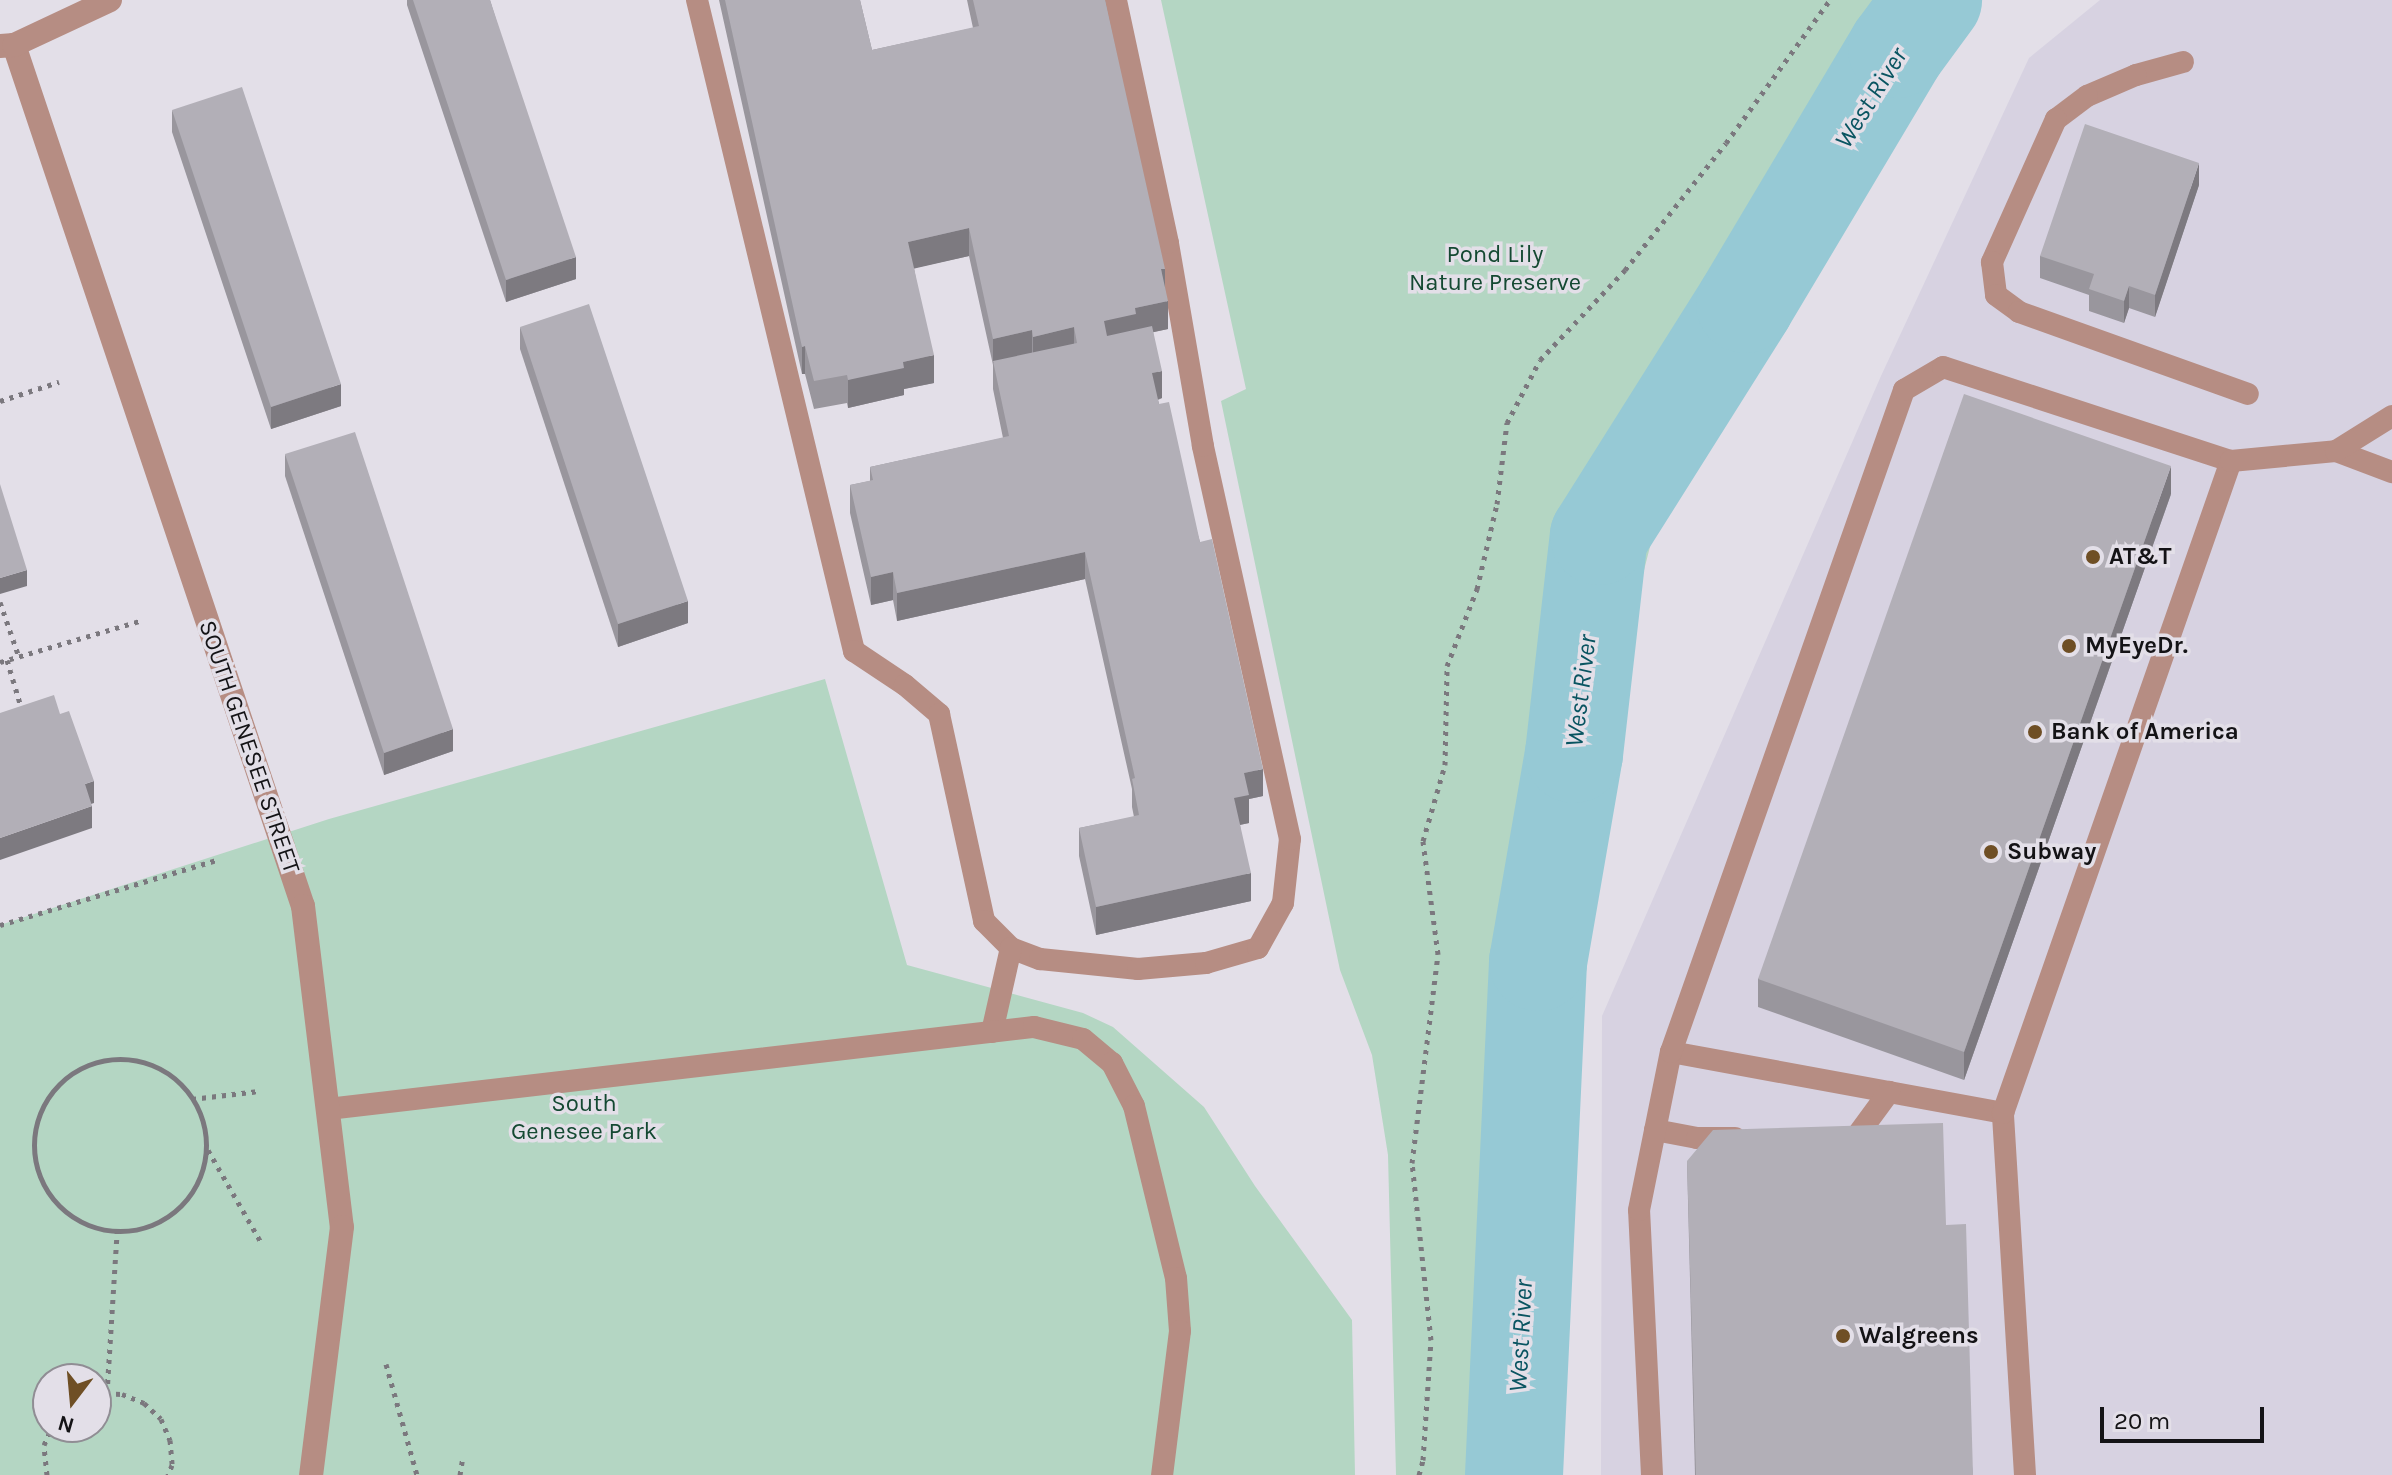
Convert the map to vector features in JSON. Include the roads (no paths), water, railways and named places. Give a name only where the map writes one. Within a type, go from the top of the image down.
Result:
[{"type":"street","points":[[7,46],[110,0]]},
{"type":"street","name":"SOUTH GENESEE STREET","points":[[7,46],[303,906],[342,1227],[311,1475]]},
{"type":"lane","points":[[697,0],[854,651],[905,685],[939,714],[984,921],[1011,948],[1040,959],[1138,969],[1206,963],[1258,948],[1283,903],[1290,839],[1203,446],[1168,243],[1116,0]]},
{"type":"lane","points":[[2183,62],[2136,75],[2087,96],[2056,119],[1992,262],[1996,295],[2019,312],[2248,394]]},
{"type":"lane","points":[[1652,1475],[1639,1210],[1671,1052],[1904,390],[1943,367],[2231,461],[2336,451],[2392,472]]},
{"type":"lane","points":[[2336,451],[2392,416]]},
{"type":"lane","points":[[2025,1475],[2003,1113],[2231,461]]},
{"type":"lane","points":[[992,1032],[1011,948]]},
{"type":"lane","points":[[328,1109],[1034,1027],[1083,1039],[1112,1063],[1134,1106],[1176,1278],[1180,1331],[1162,1475]]},
{"type":"lane","points":[[1671,1052],[2003,1113]]},
{"type":"lane","points":[[1824,1138],[1856,1137],[1889,1092]]},
{"type":"lane","points":[[1655,1130],[1697,1138],[1761,1138]]},
{"type":"waterway","name":"West River","points":[[1514,1475],[1538,962],[1574,754],[1599,536],[1745,304],[1897,49],[1933,0]]},
{"type":"place","name":"AT&T","points":[[2093,557]]},
{"type":"place","name":"MyEyeDr.","points":[[2069,646]]},
{"type":"place","name":"Bank of America","points":[[2035,732]]},
{"type":"place","name":"Subway","points":[[1991,852]]},
{"type":"place","name":"Walgreens","points":[[1843,1336]]},
{"type":"park label","name":"Pond Lily Nature Preserve","points":[[1495,269]]},
{"type":"park label","name":"South Genesee Park","points":[[584,1118]]}]
